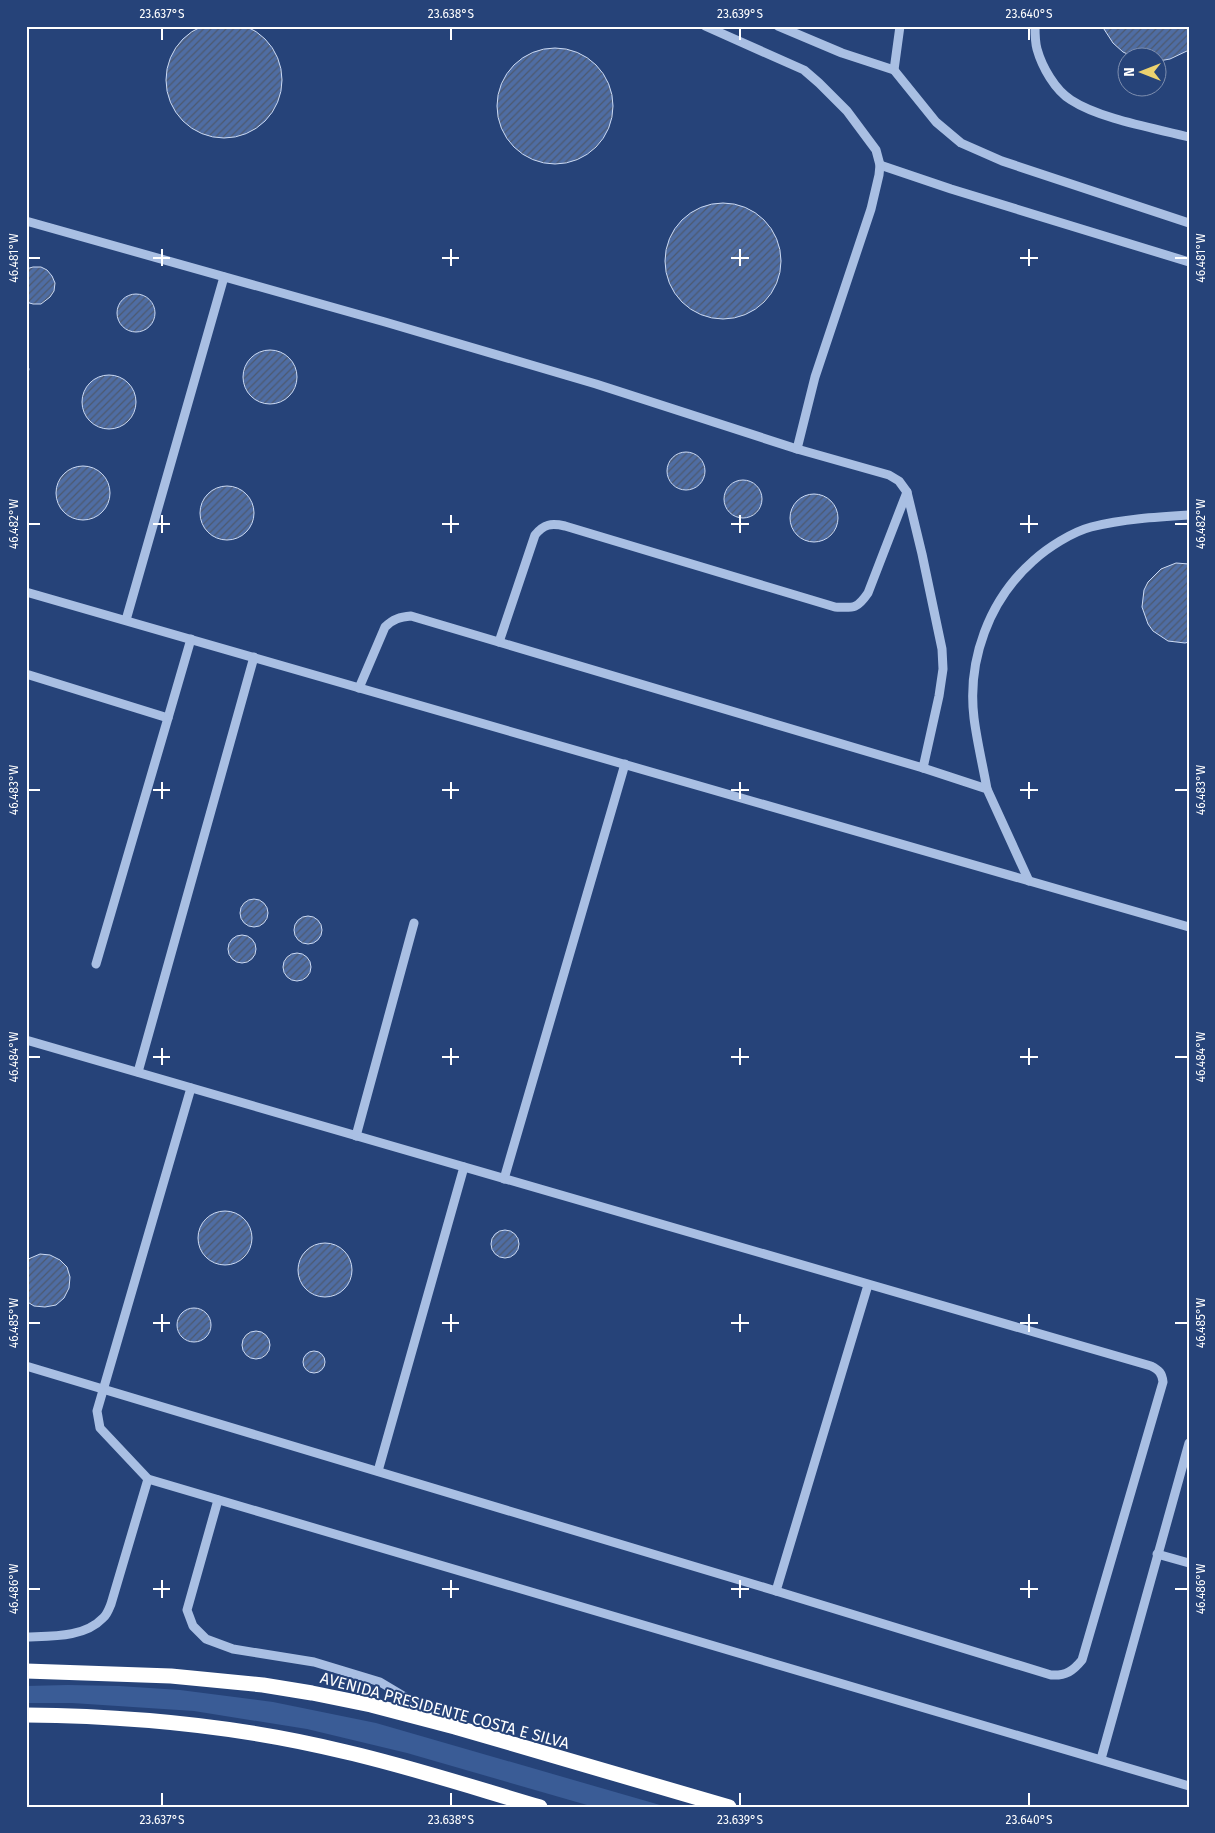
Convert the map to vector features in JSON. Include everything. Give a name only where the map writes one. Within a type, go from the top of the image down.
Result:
[{"type":"highway","name":"AVENIDA PRESIDENTE COSTA E SILVA","points":[[26,1671],[171,1676],[312,1692],[455,1727],[728,1807]]},
{"type":"highway","points":[[26,1715],[102,1716],[152,1720],[250,1733],[347,1752],[540,1807]]},
{"type":"lane","points":[[704,26],[804,70],[819,82],[847,111],[876,150],[880,164],[871,209],[815,377],[797,449]]},
{"type":"lane","points":[[778,26],[842,53],[894,70],[936,122],[961,143],[1002,161],[1189,223]]},
{"type":"lane","points":[[894,70],[900,26]]},
{"type":"lane","points":[[1035,26],[1036,48],[1044,66],[1057,86],[1070,99],[1094,112],[1189,138]]},
{"type":"lane","points":[[880,164],[951,189],[1189,262]]},
{"type":"lane","points":[[26,221],[587,382],[797,449],[889,475],[899,481],[907,492],[942,649],[943,669],[939,696],[923,768]]},
{"type":"lane","points":[[126,620],[224,277]]},
{"type":"lane","points":[[499,642],[534,535],[542,526],[552,524],[565,526],[835,607],[851,608],[859,605],[868,593],[907,492]]},
{"type":"lane","points":[[1029,881],[987,789],[974,717],[974,678],[981,639],[995,607],[1017,575],[1048,548],[1090,527],[1135,519],[1189,515]]},
{"type":"lane","points":[[26,592],[1189,927]]},
{"type":"lane","points":[[359,688],[385,627],[391,621],[411,616],[923,768],[987,789]]},
{"type":"lane","points":[[96,964],[191,639]]},
{"type":"lane","points":[[138,1072],[254,658]]},
{"type":"lane","points":[[26,674],[168,718]]},
{"type":"lane","points":[[504,1179],[625,764]]},
{"type":"lane","points":[[356,1136],[414,924]]},
{"type":"lane","points":[[26,1040],[1151,1366],[1159,1370],[1163,1375],[1163,1382],[1082,1660],[1076,1668],[1060,1676],[1051,1675],[26,1366]]},
{"type":"lane","points":[[191,1088],[97,1411],[100,1428],[148,1479],[1189,1786]]},
{"type":"lane","points":[[378,1471],[464,1167]]},
{"type":"lane","points":[[776,1591],[868,1285]]},
{"type":"lane","points":[[1100,1759],[1189,1443]]},
{"type":"lane","points":[[26,1637],[81,1632],[104,1618],[111,1604],[148,1479]]},
{"type":"lane","points":[[218,1500],[187,1610],[193,1626],[206,1639],[233,1649],[314,1662],[380,1682],[455,1727]]},
{"type":"lane","points":[[1157,1554],[1189,1563]]},
{"type":"shaded area","points":[[68,1685],[180,1690],[273,1702],[376,1723],[667,1807],[594,1807],[407,1753],[307,1729],[194,1711],[72,1703],[26,1703],[26,1686]]},
{"type":"building","points":[[224,22],[246,27],[265,39],[277,58],[282,80],[277,102],[265,121],[246,133],[224,138],[202,133],[183,121],[171,102],[166,80],[171,58],[183,39],[202,27]]},
{"type":"building","points":[[1102,26],[1189,26],[1189,50],[1170,59],[1168,59],[1168,48],[1119,48]]},
{"type":"building","points":[[555,48],[577,52],[587,57],[596,65],[604,74],[609,84],[613,106],[609,128],[604,138],[596,147],[587,155],[577,160],[555,164],[533,160],[523,155],[514,147],[506,138],[501,128],[497,106],[501,84],[506,74],[514,65],[523,57],[533,52]]},
{"type":"building","points":[[723,203],[745,207],[755,212],[764,220],[772,229],[777,239],[781,261],[777,283],[772,293],[764,302],[755,310],[745,315],[723,319],[701,315],[691,310],[682,302],[674,293],[669,283],[665,261],[669,239],[674,229],[682,220],[691,212],[701,207]]},
{"type":"building","points":[[41,267],[47,270],[55,283],[54,291],[50,297],[41,304],[26,302],[26,269]]},
{"type":"building","points":[[136,294],[143,295],[149,300],[154,306],[154,320],[149,326],[143,331],[136,332],[129,331],[123,326],[118,320],[117,313],[118,306],[123,300],[129,295]]},
{"type":"building","points":[[265,350],[275,350],[285,354],[293,362],[297,377],[293,392],[285,400],[275,404],[265,404],[255,400],[247,392],[243,382],[243,372],[247,362],[255,354]]},
{"type":"building","points":[[26,362],[29,369],[26,381]]},
{"type":"building","points":[[104,375],[114,375],[124,379],[132,387],[136,402],[132,417],[124,425],[114,429],[104,429],[94,425],[86,417],[82,407],[82,397],[86,387],[94,379]]},
{"type":"building","points":[[686,452],[693,453],[699,458],[704,464],[704,478],[699,484],[693,489],[686,490],[679,489],[673,484],[668,478],[667,471],[668,464],[673,458],[679,453]]},
{"type":"building","points":[[78,466],[88,466],[98,470],[106,478],[110,493],[106,508],[98,516],[88,520],[78,520],[68,516],[60,508],[56,498],[56,488],[60,478],[68,470]]},
{"type":"building","points":[[743,480],[750,481],[756,486],[761,492],[761,506],[756,512],[750,517],[743,518],[736,517],[730,512],[725,506],[724,499],[725,492],[730,486],[736,481]]},
{"type":"building","points":[[222,486],[232,486],[242,490],[250,498],[254,513],[250,528],[242,536],[232,540],[222,540],[212,536],[204,528],[200,518],[200,508],[204,498],[212,490]]},
{"type":"building","points":[[814,494],[823,496],[831,501],[836,509],[838,518],[836,527],[831,535],[823,540],[814,542],[805,540],[797,535],[792,527],[790,518],[792,509],[797,501],[805,496]]},
{"type":"building","points":[[1176,563],[1189,564],[1189,642],[1185,643],[1168,641],[1153,631],[1148,624],[1142,607],[1144,590],[1148,582],[1161,569]]},
{"type":"building","points":[[254,899],[264,903],[268,913],[264,923],[254,927],[244,923],[240,913],[244,903]]},
{"type":"building","points":[[308,916],[318,920],[322,930],[318,940],[308,944],[298,940],[294,930],[298,920]]},
{"type":"building","points":[[242,935],[252,939],[256,949],[252,959],[242,963],[232,959],[228,949],[232,939]]},
{"type":"building","points":[[297,953],[307,957],[311,967],[307,977],[297,981],[287,977],[283,967],[287,957]]},
{"type":"building","points":[[225,1211],[235,1213],[244,1219],[250,1228],[252,1238],[250,1248],[244,1257],[235,1263],[225,1265],[215,1263],[206,1257],[200,1248],[198,1238],[200,1228],[206,1219],[215,1213]]},
{"type":"building","points":[[505,1230],[515,1234],[519,1244],[515,1254],[505,1258],[495,1254],[491,1244],[495,1234]]},
{"type":"building","points":[[325,1243],[335,1245],[344,1251],[350,1260],[352,1270],[350,1280],[344,1289],[335,1295],[325,1297],[315,1295],[306,1289],[300,1280],[298,1270],[300,1260],[306,1251],[315,1245]]},
{"type":"building","points":[[40,1254],[50,1255],[60,1260],[67,1267],[70,1277],[69,1288],[64,1298],[56,1305],[34,1306],[26,1301],[26,1260]]},
{"type":"building","points":[[194,1308],[206,1313],[211,1325],[206,1337],[194,1342],[182,1337],[177,1325],[182,1313]]},
{"type":"building","points":[[256,1331],[266,1335],[270,1345],[266,1355],[256,1359],[246,1355],[242,1345],[246,1335]]},
{"type":"building","points":[[310,1351],[318,1351],[325,1358],[325,1366],[318,1373],[310,1373],[303,1366],[303,1358]]}]
